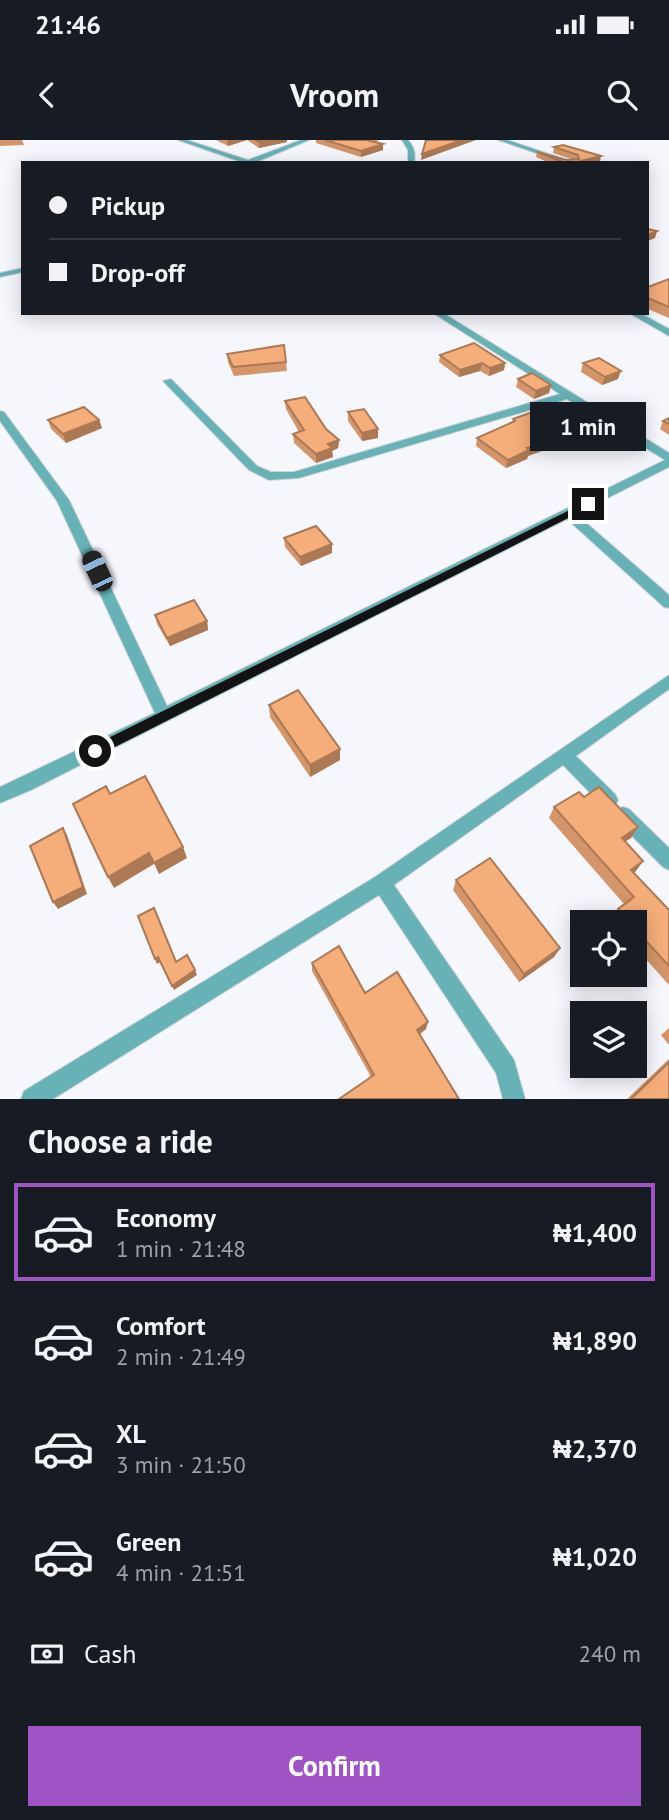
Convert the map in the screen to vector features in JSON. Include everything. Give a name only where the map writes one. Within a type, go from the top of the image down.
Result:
[{"type":"street","points":[[181,140],[246,161]]},
{"type":"street","points":[[252,161],[306,140]]},
{"type":"street","points":[[405,140],[410,145],[412,161]]},
{"type":"street","points":[[501,140],[567,161]]},
{"type":"street","points":[[0,275],[21,270]]},
{"type":"street","points":[[0,795],[164,716],[669,461],[440,315]]},
{"type":"street","points":[[637,315],[669,333]]},
{"type":"street","points":[[168,381],[253,468],[269,476],[295,476],[568,396]]},
{"type":"street","points":[[0,414],[63,500],[164,716]]},
{"type":"street","points":[[568,514],[669,603]]},
{"type":"street","points":[[32,1099],[382,883],[669,681]]},
{"type":"street","points":[[564,755],[669,861]]},
{"type":"street","points":[[382,883],[506,1068],[514,1099]]},
{"type":"building","points":[[325,140],[371,140],[383,144],[361,151]]},
{"type":"building","points":[[426,140],[462,140],[422,154]]},
{"type":"building","points":[[563,145],[601,156],[581,161],[561,161],[537,152],[566,160],[579,159],[578,155],[554,147]]},
{"type":"building","points":[[669,279],[669,307],[649,298],[649,287]]},
{"type":"building","points":[[474,343],[505,363],[490,368],[482,363],[460,370],[440,355]]},
{"type":"building","points":[[284,345],[286,362],[233,367],[227,354]]},
{"type":"building","points":[[599,358],[621,371],[605,377],[583,363]]},
{"type":"building","points":[[532,373],[551,385],[536,391],[518,379]]},
{"type":"building","points":[[305,397],[326,429],[339,440],[328,444],[332,448],[316,454],[293,434],[304,430],[285,401]]},
{"type":"building","points":[[558,403],[591,426],[527,448],[529,450],[508,460],[477,438],[515,421],[513,419]]},
{"type":"building","points":[[84,407],[99,420],[63,434],[48,420]]},
{"type":"building","points":[[364,409],[378,429],[362,433],[348,412]]},
{"type":"building","points":[[316,526],[332,544],[300,557],[284,538]]},
{"type":"building","points":[[194,600],[207,621],[167,638],[155,615]]},
{"type":"building","points":[[298,690],[340,749],[310,765],[269,705]]},
{"type":"building","points":[[145,776],[183,847],[154,863],[149,853],[108,877],[73,804],[106,786],[110,794]]},
{"type":"building","points":[[599,787],[638,827],[622,838],[643,861],[631,870],[669,910],[669,966],[647,942],[647,910],[619,910],[634,897],[554,807],[579,792],[584,797]]},
{"type":"building","points":[[63,828],[83,887],[53,902],[30,846]]},
{"type":"building","points":[[490,858],[560,948],[524,974],[456,880]]},
{"type":"building","points":[[154,908],[176,962],[187,955],[195,970],[172,986],[158,957],[155,959],[138,916]]},
{"type":"building","points":[[339,946],[365,993],[397,972],[428,1022],[417,1030],[459,1099],[339,1099],[374,1075],[312,963]]},
{"type":"building","points":[[669,1062],[669,1099],[631,1099]]},
{"type":"route","points":[[95,751],[588,504]]}]
